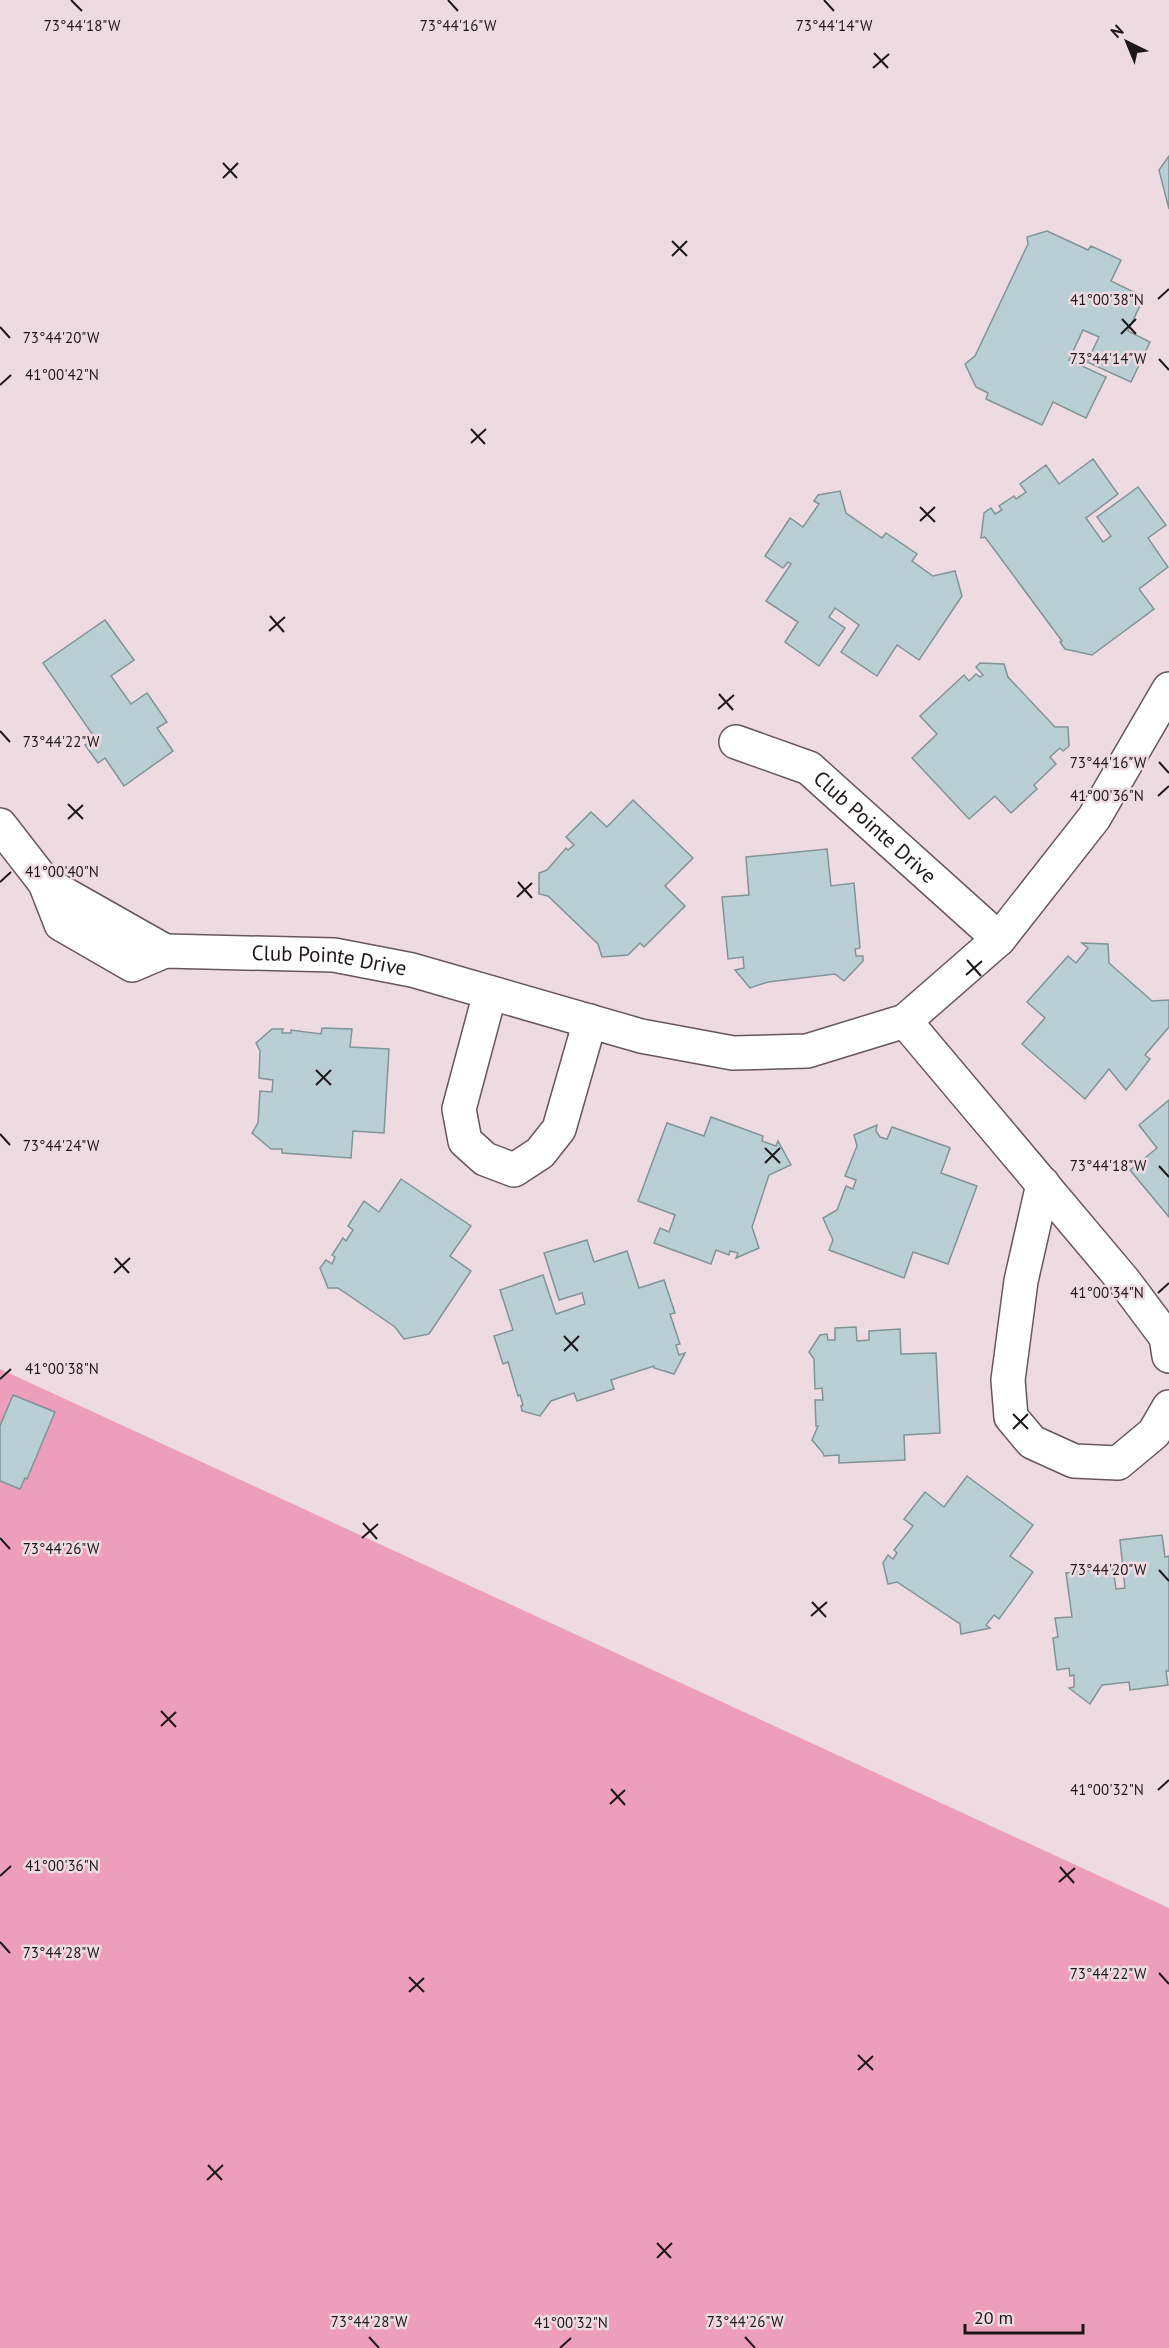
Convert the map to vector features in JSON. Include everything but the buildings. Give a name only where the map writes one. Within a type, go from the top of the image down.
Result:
[{"type":"street","name":"Club Pointe Drive","points":[[0,825],[45,883],[165,951],[334,955],[412,970],[641,1036],[734,1053],[807,1051],[905,1021],[999,939],[1095,818],[1169,689]]},
{"type":"street","name":"Club Pointe Drive","points":[[736,742],[809,768],[999,939]]},
{"type":"street","points":[[490,993],[459,1109],[465,1142],[485,1159],[514,1170],[540,1153],[559,1129],[590,1021]]},
{"type":"street","points":[[905,1021],[1124,1281],[1166,1337],[1169,1356]]},
{"type":"street","points":[[1043,1184],[1020,1281],[1008,1380],[1011,1417],[1032,1442],[1074,1461],[1118,1463],[1154,1433],[1169,1407]]},
{"type":"shaded area","points":[[0,1369],[1169,1908],[1169,2348],[0,2348]]}]
